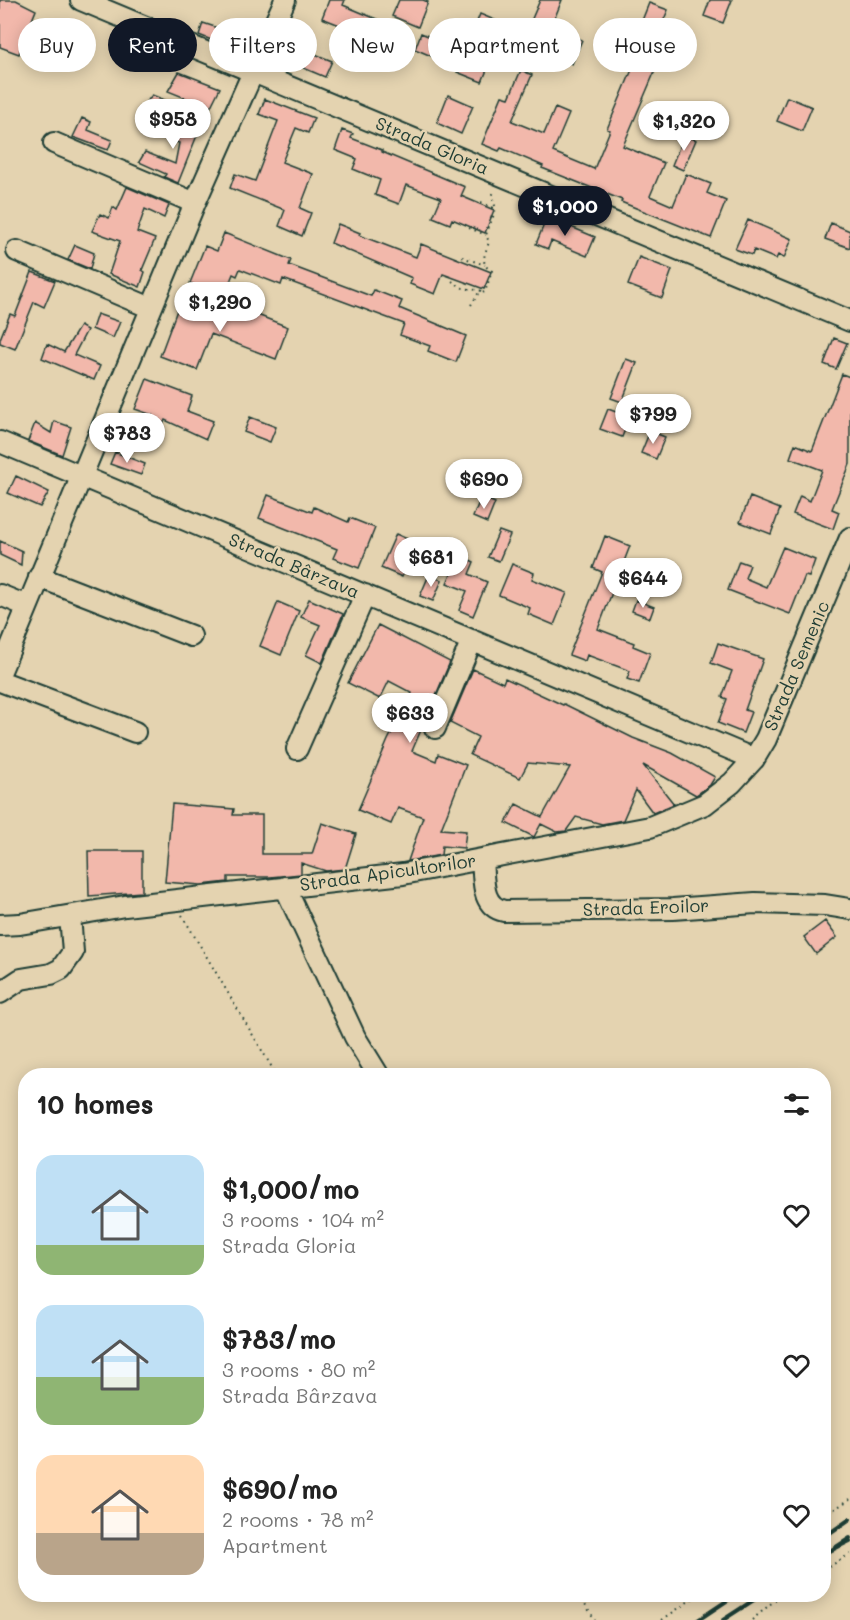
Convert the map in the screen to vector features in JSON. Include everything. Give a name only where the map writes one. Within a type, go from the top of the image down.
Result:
[{"type":"street","name":"Strada Gloria","points":[[81,0],[209,53]]},
{"type":"street","points":[[278,18],[285,0]]},
{"type":"street","name":"Strada Gloria","points":[[255,72],[850,321]]},
{"type":"street","points":[[0,674],[195,202],[255,72]]},
{"type":"street","points":[[54,143],[195,202]]},
{"type":"street","points":[[17,251],[152,308]]},
{"type":"street","name":"Strada Bârzava","points":[[0,442],[754,759]]},
{"type":"street","name":"Strada Semenic","points":[[754,759],[766,739],[845,562],[850,538]]},
{"type":"street","points":[[39,577],[191,636]]},
{"type":"street","points":[[0,595],[27,606]]},
{"type":"street","points":[[297,749],[365,595]]},
{"type":"street","points":[[435,728],[472,640]]},
{"type":"street","points":[[0,681],[135,732]]},
{"type":"street","name":"Strada Apicultorilor","points":[[0,925],[125,906],[403,874],[650,827],[705,804],[732,783],[754,759]]},
{"type":"street","name":"Strada Eroilor","points":[[482,860],[486,898],[495,909],[504,911],[673,909],[754,903],[825,905],[849,911]]},
{"type":"street","points":[[285,887],[355,1037],[374,1068]]},
{"type":"street","points":[[0,993],[21,979],[51,974],[61,969],[73,951],[70,916]]},
{"type":"path","points":[[484,265],[483,259],[489,242],[486,235],[496,209],[492,196],[500,175]]},
{"type":"path","points":[[480,202],[496,209]]},
{"type":"path","points":[[469,228],[486,235]]},
{"type":"path","points":[[462,257],[484,265],[492,271],[485,292]]},
{"type":"path","points":[[452,281],[463,288],[485,292]]},
{"type":"path","points":[[471,305],[478,294],[485,292]]},
{"type":"path","points":[[175,900],[190,931],[272,1068]]},
{"type":"path","points":[[831,1511],[850,1499]]},
{"type":"path","points":[[831,1566],[850,1554]]},
{"type":"path","points":[[584,1602],[595,1620]]},
{"type":"path","points":[[662,1620],[688,1602]]},
{"type":"path","points":[[752,1620],[773,1602]]},
{"type":"building","points":[[0,0],[16,0],[36,10],[33,18],[18,18],[18,54],[0,47]]},
{"type":"building","points":[[329,0],[345,0],[343,5],[374,18],[329,18],[329,21],[322,18]]},
{"type":"building","points":[[399,0],[428,2],[418,27],[416,18],[392,16]]},
{"type":"building","points":[[540,0],[562,0],[555,18],[532,18]]},
{"type":"building","points":[[710,0],[732,0],[723,23],[704,16]]},
{"type":"building","points":[[649,3],[668,10],[665,18],[643,18]]},
{"type":"building","points":[[203,23],[209,25],[209,39],[199,35]]},
{"type":"building","points":[[421,33],[428,36],[428,55],[416,49]]},
{"type":"building","points":[[317,55],[329,60],[329,68],[325,77],[313,72],[317,72]]},
{"type":"building","points":[[179,72],[220,88],[210,108],[168,91]]},
{"type":"building","points":[[457,72],[486,72],[482,82]]},
{"type":"building","points":[[520,72],[532,75],[512,121],[544,134],[555,108],[569,114],[553,152],[594,169],[610,130],[607,129],[631,72],[655,72],[623,146],[664,163],[650,196],[673,206],[686,174],[711,184],[707,193],[726,201],[711,238],[621,202],[622,200],[542,168],[543,166],[501,148],[499,151],[482,144],[502,96],[509,98]]},
{"type":"building","points":[[152,95],[167,101],[163,111],[146,103]]},
{"type":"building","points":[[448,95],[473,106],[461,134],[437,123]]},
{"type":"building","points":[[787,97],[812,107],[802,131],[777,121]]},
{"type":"building","points":[[265,99],[314,118],[308,133],[296,128],[282,162],[313,174],[300,208],[311,213],[302,236],[279,226],[285,210],[230,188],[235,174],[255,181],[278,121],[259,114]]},
{"type":"building","points":[[168,115],[178,118],[177,124],[198,133],[178,183],[164,177],[166,174],[139,162],[145,152],[175,164],[179,143],[159,136]]},
{"type":"building","points":[[82,118],[91,122],[88,130],[112,140],[108,150],[73,137]]},
{"type":"building","points":[[342,130],[353,134],[351,138],[465,187],[461,196],[494,210],[485,233],[452,219],[450,224],[433,217],[441,198],[406,185],[399,204],[375,195],[380,180],[353,169],[357,159],[335,150]]},
{"type":"building","points":[[684,135],[696,140],[683,170],[672,165]]},
{"type":"building","points":[[127,187],[169,205],[164,218],[145,209],[137,232],[155,239],[142,270],[145,272],[140,287],[109,274],[120,241],[92,231],[100,214],[109,218],[113,207],[117,210]]},
{"type":"building","points":[[547,217],[595,237],[587,256],[551,241],[548,249],[536,244]]},
{"type":"building","points":[[748,220],[792,239],[784,258],[778,255],[776,259],[754,250],[752,255],[735,249]]},
{"type":"building","points":[[831,223],[850,231],[850,248],[825,239]]},
{"type":"building","points":[[338,224],[360,233],[359,235],[416,257],[421,244],[491,272],[484,289],[443,274],[435,294],[410,284],[412,278],[331,243]]},
{"type":"building","points":[[224,233],[291,260],[289,265],[371,296],[374,290],[402,301],[399,308],[466,336],[456,362],[428,351],[430,346],[400,335],[404,324],[283,279],[281,285],[240,269],[237,276],[233,274],[224,296],[190,283],[205,246],[217,251]]},
{"type":"building","points":[[75,245],[94,253],[90,269],[68,260]]},
{"type":"building","points":[[639,257],[672,270],[662,298],[628,285]]},
{"type":"building","points":[[32,272],[55,281],[44,307],[34,302],[15,349],[0,343],[0,339],[10,314],[15,316]]},
{"type":"building","points":[[180,302],[221,318],[227,303],[288,327],[276,359],[211,334],[197,370],[160,356]]},
{"type":"building","points":[[97,314],[120,322],[113,338],[92,329]]},
{"type":"building","points":[[80,326],[87,330],[74,355],[100,366],[94,380],[42,358],[47,344],[64,352]]},
{"type":"building","points":[[834,338],[847,343],[836,369],[824,364]]},
{"type":"building","points":[[626,359],[637,363],[622,402],[611,398]]},
{"type":"building","points":[[842,374],[850,377],[850,464],[832,509],[839,512],[833,529],[793,514],[800,496],[810,501],[822,470],[790,458],[795,444],[812,451]]},
{"type":"building","points":[[147,379],[192,396],[187,411],[213,421],[206,439],[165,420],[156,442],[144,437],[152,415],[135,409]]},
{"type":"building","points":[[608,409],[630,417],[622,437],[600,429]]},
{"type":"building","points":[[250,417],[276,427],[270,442],[244,432]]},
{"type":"building","points":[[54,421],[71,427],[62,455],[28,441],[35,423],[51,433]]},
{"type":"building","points":[[650,431],[665,437],[656,459],[641,453]]},
{"type":"building","points":[[115,452],[145,464],[141,475],[110,464]]},
{"type":"building","points":[[16,476],[49,492],[40,507],[8,493]]},
{"type":"building","points":[[268,495],[312,512],[314,507],[348,522],[350,518],[375,528],[359,568],[333,558],[337,549],[259,518]]},
{"type":"building","points":[[481,497],[495,503],[487,523],[473,517]]},
{"type":"building","points":[[750,497],[780,509],[771,534],[740,522]]},
{"type":"building","points":[[499,531],[510,535],[499,561],[488,557]]},
{"type":"building","points":[[396,534],[416,543],[402,577],[381,568]]},
{"type":"building","points":[[605,536],[630,546],[598,629],[634,643],[633,646],[650,653],[639,683],[627,679],[630,671],[587,655],[585,661],[569,655],[602,572],[593,568]]},
{"type":"building","points":[[0,541],[22,551],[21,565],[0,555]]},
{"type":"building","points":[[783,547],[815,560],[809,577],[805,576],[790,614],[728,590],[739,561],[750,565],[745,578],[766,587]]},
{"type":"building","points":[[459,555],[474,562],[469,574],[487,582],[473,616],[459,610],[467,591],[447,583]]},
{"type":"building","points":[[512,564],[534,573],[532,579],[567,593],[554,625],[528,614],[530,608],[499,595]]},
{"type":"building","points":[[429,575],[442,580],[433,601],[420,596]]},
{"type":"building","points":[[309,599],[343,614],[322,663],[306,655],[320,625],[301,617]]},
{"type":"building","points":[[636,600],[654,607],[650,618],[632,611]]},
{"type":"building","points":[[278,602],[299,611],[281,655],[260,646]]},
{"type":"building","points":[[378,625],[450,662],[412,751],[436,761],[438,754],[466,765],[441,829],[466,831],[464,848],[442,846],[441,855],[408,861],[423,817],[398,808],[391,824],[358,810],[388,740],[412,693],[389,681],[380,699],[348,683]]},
{"type":"building","points":[[718,643],[763,659],[745,710],[751,712],[743,733],[718,723],[727,699],[722,697],[732,671],[711,663]]},
{"type":"building","points":[[473,669],[503,683],[505,678],[564,704],[633,738],[672,753],[715,777],[710,785],[696,795],[643,765],[674,804],[653,813],[636,790],[623,820],[602,824],[576,817],[566,831],[557,832],[541,824],[534,837],[506,823],[516,804],[542,817],[570,767],[528,763],[520,778],[470,755],[478,737],[450,723]]},
{"type":"building","points":[[172,804],[234,809],[233,815],[262,815],[262,854],[312,854],[322,823],[356,834],[345,869],[326,871],[301,863],[301,874],[228,877],[228,882],[201,885],[165,882]]},
{"type":"building","points":[[88,851],[142,851],[142,892],[89,896]]},
{"type":"building","points":[[825,921],[837,937],[816,954],[804,937]]},
{"type":"railway","points":[[831,1532],[850,1519]]},
{"type":"railway","points":[[831,1550],[850,1538]]},
{"type":"railway","points":[[831,1550],[850,1541]]},
{"type":"railway","points":[[698,1620],[725,1602]]},
{"type":"railway","points":[[723,1620],[751,1602]]}]
